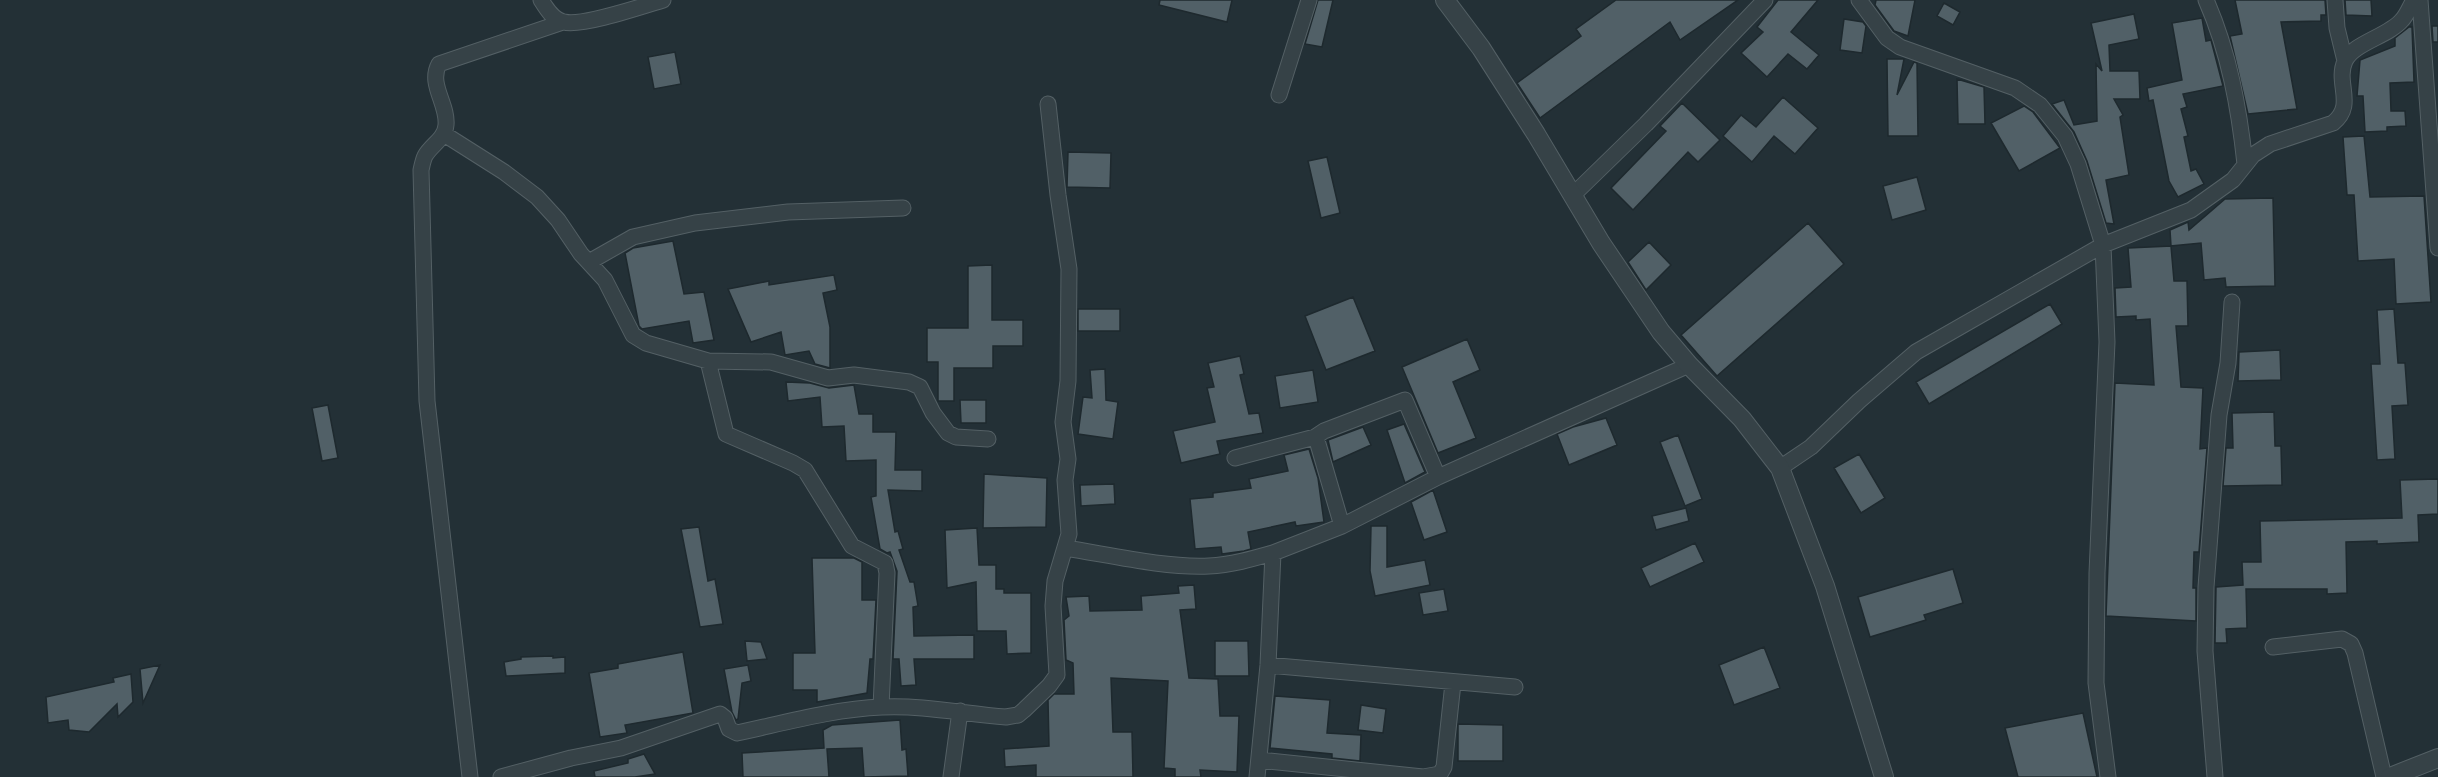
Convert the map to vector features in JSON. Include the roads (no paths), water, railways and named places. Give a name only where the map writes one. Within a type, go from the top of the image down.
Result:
[{"type":"street","points":[[541,0],[550,14],[563,22]]},
{"type":"street","points":[[470,777],[427,401],[421,170],[425,156],[444,134],[446,118],[435,81],[435,70],[439,64],[563,22],[579,22],[663,0]]},
{"type":"street","points":[[1279,95],[1309,0]]},
{"type":"street","points":[[1445,0],[1487,57],[1630,289],[1661,332],[1689,365],[1742,419],[1780,468],[1825,586],[1884,777]]},
{"type":"street","points":[[1572,196],[1646,124],[1765,0]]},
{"type":"street","points":[[1859,0],[1882,33],[1900,47],[2015,88],[2040,105],[2065,136],[2078,164],[2103,245],[2107,342],[2097,573],[2096,683],[2108,777]]},
{"type":"street","points":[[2206,0],[2216,22],[2231,76],[2240,121],[2245,164]]},
{"type":"street","points":[[1780,468],[1811,447],[1859,401],[1916,352],[2103,245],[2191,210],[2233,180],[2253,155],[2270,144],[2333,123],[2342,116],[2345,61],[2337,28],[2335,0]]},
{"type":"street","points":[[2345,61],[2352,52],[2402,21],[2414,0]]},
{"type":"street","points":[[2420,0],[2438,248]]},
{"type":"street","points":[[511,776],[621,747],[720,714],[725,718],[729,729],[737,733],[833,713],[881,707],[960,711],[994,716],[1018,715],[1054,680],[1057,668],[1053,606],[1054,581],[1069,534],[1065,480],[1068,459],[1063,422],[1068,381],[1069,269],[1048,104]]},
{"type":"street","points":[[444,134],[504,172],[537,197],[558,220],[570,240],[612,292],[633,335],[646,343],[708,361],[761,361],[828,378],[854,375],[909,382],[920,387],[933,413],[948,433],[956,437],[988,439]]},
{"type":"street","points":[[589,262],[633,237],[695,223],[788,212],[903,208]]},
{"type":"street","points":[[2215,777],[2205,651],[2206,587],[2219,415],[2228,363],[2232,302]]},
{"type":"street","points":[[708,361],[726,434],[793,462],[805,470],[852,546],[885,563],[887,573],[881,707]]},
{"type":"street","points":[[1065,548],[1185,566],[1210,566],[1240,562],[1273,553],[1342,526],[1438,477],[1689,365]]},
{"type":"street","points":[[1235,458],[1315,437],[1324,431],[1404,400],[1438,477]]},
{"type":"street","points":[[1318,444],[1342,526]]},
{"type":"street","points":[[1257,777],[1268,665],[1273,553]]},
{"type":"street","points":[[2273,646],[2342,639],[2350,644],[2355,653],[2384,777]]},
{"type":"street","points":[[1268,665],[1515,687]]},
{"type":"street","points":[[1259,760],[1423,777],[1440,774],[1444,767],[1453,683]]},
{"type":"street","points":[[951,777],[960,711]]},
{"type":"street","points":[[2390,777],[2438,758]]}]
